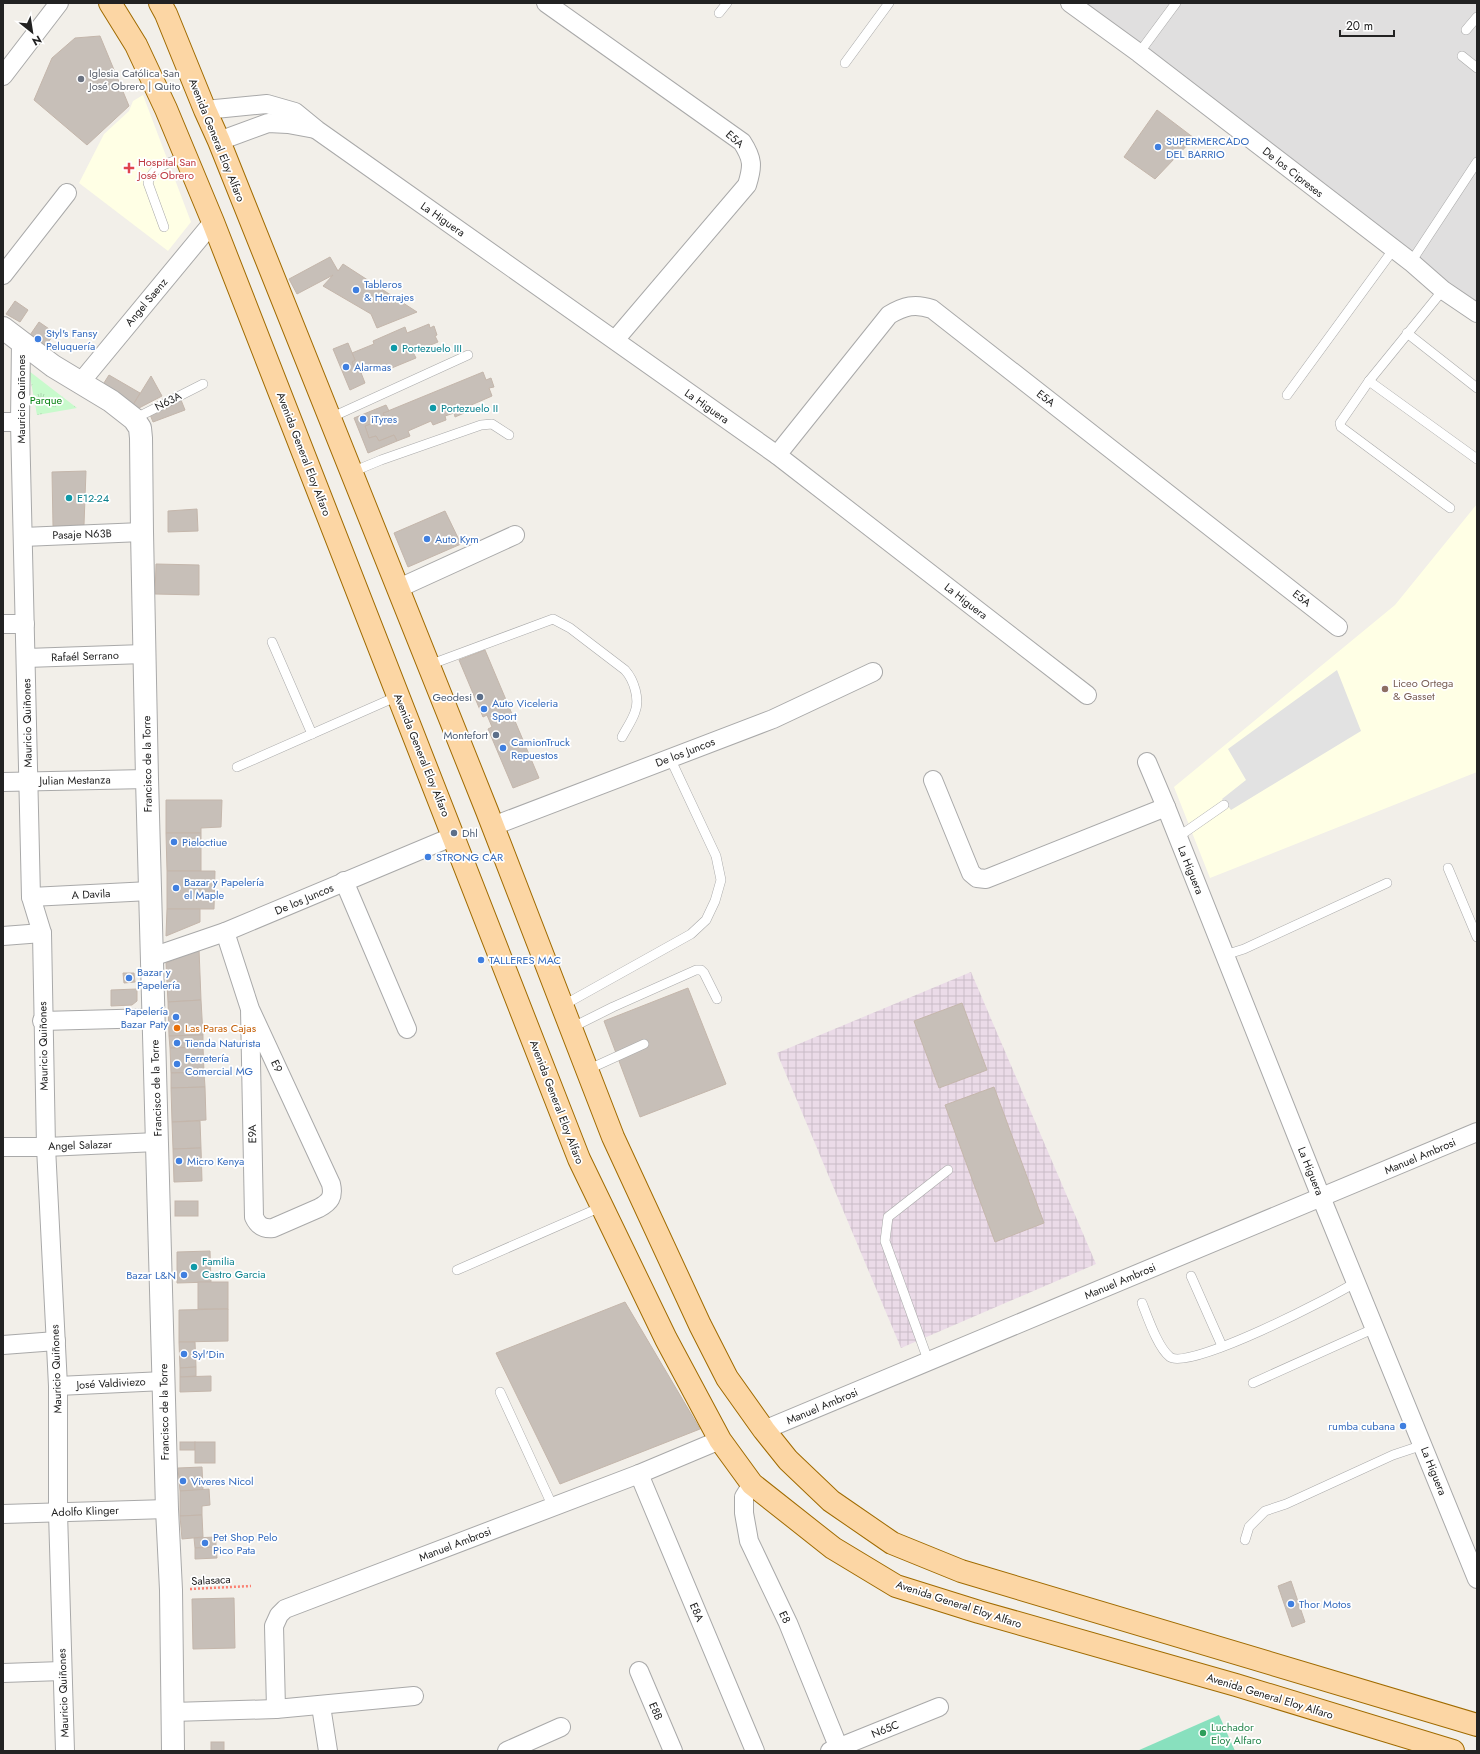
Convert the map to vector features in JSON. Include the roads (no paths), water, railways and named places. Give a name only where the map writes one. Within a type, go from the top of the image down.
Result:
[{"type":"main road","name":"Avenida General Eloy Alfaro","points":[[110,3],[136,45],[166,109],[213,222],[579,1159],[666,1340],[720,1440],[752,1484],[833,1548],[896,1586],[979,1612],[1236,1685],[1453,1751]]},
{"type":"main road","name":"Avenida General Eloy Alfaro","points":[[160,3],[166,14],[205,110],[220,141],[399,588],[613,1137],[700,1324],[727,1378],[764,1430],[788,1460],[831,1500],[892,1543],[961,1571],[1477,1725]]},
{"type":"street","points":[[3,76],[59,3]]},
{"type":"street","name":"E5A","points":[[546,3],[742,142],[749,153],[752,163],[747,184],[615,340]]},
{"type":"street","name":"De los Cipreses","points":[[1070,3],[1139,53],[1411,262],[1443,290],[1477,313]]},
{"type":"street","name":"La Higuera","points":[[205,110],[267,104],[297,114],[777,455],[1087,695]]},
{"type":"street","name":"La Higuera","points":[[220,141],[268,123],[288,124],[318,130]]},
{"type":"street","points":[[3,275],[67,194]]},
{"type":"street","name":"Angel Saenz","points":[[80,383],[213,222]]},
{"type":"street","name":"E5A","points":[[777,455],[889,315],[900,308],[911,305],[922,305],[932,309],[1338,627]]},
{"type":"street","points":[[3,328],[53,366],[111,401],[134,418]]},
{"type":"street","name":"Mauricio Quiñones","points":[[21,342],[12,422],[23,537],[32,897],[42,933],[42,1021],[46,1147],[58,1386],[58,1512],[65,1751]]},
{"type":"street","name":"Francisco de la Torre","points":[[134,418],[140,428],[141,438],[147,779],[167,1509],[171,1590],[173,1751]]},
{"type":"street","name":"Pasaje N63B","points":[[23,537],[142,532]]},
{"type":"street","points":[[399,588],[516,535]]},
{"type":"street","points":[[3,624],[25,624]]},
{"type":"street","name":"Rafaél Serrano","points":[[26,658],[144,654]]},
{"type":"street","name":"De los Juncos","points":[[493,826],[773,719],[873,672]]},
{"type":"street","name":"La Higuera","points":[[1147,762],[1321,1197],[1477,1579]]},
{"type":"street","name":"Julian Mestanza","points":[[3,782],[147,779]]},
{"type":"street","points":[[933,780],[971,873],[977,878],[986,879],[1166,807]]},
{"type":"street","name":"De los Juncos","points":[[152,957],[225,932],[454,836]]},
{"type":"street","points":[[344,881],[407,1029]]},
{"type":"street","name":"A Davila","points":[[32,897],[150,891]]},
{"type":"street","name":"E9","points":[[225,932],[250,1009],[331,1184],[333,1192],[332,1198]]},
{"type":"street","points":[[3,936],[42,933]]},
{"type":"street","name":"E9A","points":[[250,1009],[254,1217],[262,1228],[273,1228],[319,1208],[332,1198]]},
{"type":"street","points":[[42,1021],[154,1018]]},
{"type":"street","name":"Manuel Ambrosi","points":[[764,1430],[928,1360],[1477,1132]]},
{"type":"street","name":"Angel Salazar","points":[[3,1147],[46,1147],[157,1142]]},
{"type":"street","points":[[3,1345],[56,1341]]},
{"type":"street","name":"José Valdiviezo","points":[[58,1386],[164,1381]]},
{"type":"street","name":"Manuel Ambrosi","points":[[276,1710],[274,1626],[279,1615],[285,1609],[639,1474],[720,1440]]},
{"type":"street","name":"E8A","points":[[639,1474],[755,1751]]},
{"type":"street","name":"E8","points":[[752,1484],[744,1497],[744,1513],[749,1541],[788,1623],[836,1750]]},
{"type":"street","name":"Adolfo Klinger","points":[[3,1514],[167,1509]]},
{"type":"street","points":[[3,1673],[62,1671]]},
{"type":"street","name":"E8B","points":[[640,1671],[673,1751]]},
{"type":"street","points":[[172,1712],[276,1710],[414,1696]]},
{"type":"street","points":[[322,1706],[328,1751]]},
{"type":"street","name":"N65C","points":[[836,1750],[939,1707]]},
{"type":"street","points":[[507,1751],[561,1727]]},
{"type":"lane","points":[[718,13],[727,3]]},
{"type":"lane","points":[[845,63],[889,3]]},
{"type":"lane","points":[[1139,53],[1176,3]]},
{"type":"lane","points":[[1466,30],[1477,17]]},
{"type":"lane","points":[[1462,56],[1477,68]]},
{"type":"lane","points":[[164,227],[148,183],[155,170],[162,165],[186,157]]},
{"type":"lane","points":[[1411,262],[1477,162]]},
{"type":"lane","points":[[1287,394],[1394,250]]},
{"type":"lane","points":[[1443,290],[1369,381],[1340,421],[1341,427],[1450,508]]},
{"type":"lane","points":[[1407,333],[1477,388]]},
{"type":"lane","points":[[330,418],[468,355]]},
{"type":"lane","points":[[1369,381],[1477,459]]},
{"type":"lane","name":"N63A","points":[[134,418],[203,384]]},
{"type":"lane","points":[[352,472],[481,425],[492,424],[509,435]]},
{"type":"lane","points":[[429,665],[553,619],[570,628],[625,670],[632,678],[636,690],[636,710],[622,738]]},
{"type":"lane","points":[[272,642],[312,734]]},
{"type":"lane","points":[[237,767],[398,696]]},
{"type":"lane","points":[[562,1006],[691,934],[706,920],[715,901],[721,880],[716,856],[670,758]]},
{"type":"lane","points":[[1178,837],[1224,806]]},
{"type":"lane","points":[[1448,868],[1477,937]]},
{"type":"lane","points":[[1225,955],[1244,949],[1387,883]]},
{"type":"lane","points":[[571,1028],[613,1007],[696,970],[701,970],[704,972],[717,999]]},
{"type":"lane","points":[[587,1070],[644,1044]]},
{"type":"lane","points":[[928,1360],[885,1242],[888,1217],[948,1170]]},
{"type":"lane","points":[[457,1270],[601,1207]]},
{"type":"lane","points":[[1191,1276],[1222,1346]]},
{"type":"lane","points":[[1142,1303],[1161,1346],[1170,1357],[1180,1360],[1252,1335],[1356,1282]]},
{"type":"lane","points":[[1254,1383],[1375,1328]]},
{"type":"lane","points":[[500,1392],[553,1507]]},
{"type":"lane","points":[[1245,1540],[1249,1527],[1265,1511],[1286,1504],[1393,1455],[1423,1445]]},
{"type":"place","name":"Iglesia Católica San José Obrero | Quito","points":[[81,79]]},
{"type":"place","name":"SUPERMERCADO DEL BARRIO","points":[[1158,147]]},
{"type":"place","name":"Hospital San José Obrero","points":[[129,168]]},
{"type":"place","name":"Tableros & Herrajes","points":[[356,290]]},
{"type":"place","name":"Styl's Fansy Peluquería","points":[[38,339]]},
{"type":"place","name":"Portezuelo III","points":[[394,348]]},
{"type":"place","name":"Alarmas","points":[[346,367]]},
{"type":"place","name":"Portezuelo II","points":[[433,408]]},
{"type":"place","name":"iTyres","points":[[363,419]]},
{"type":"place","name":"E12-24","points":[[69,498]]},
{"type":"place","name":"Auto Kym","points":[[427,539]]},
{"type":"place","name":"Liceo Ortega & Gasset","points":[[1385,689]]},
{"type":"place","name":"Geodesi","points":[[480,697]]},
{"type":"place","name":"Auto Viceleria Sport","points":[[484,709]]},
{"type":"place","name":"Montefort","points":[[496,735]]},
{"type":"place","name":"CamionTruck Repuestos","points":[[503,748]]},
{"type":"place","name":"Dhl","points":[[454,833]]},
{"type":"place","name":"Pieloctiue","points":[[174,842]]},
{"type":"place","name":"STRONG CAR","points":[[428,857]]},
{"type":"place","name":"Bazar y Papelería el Maple","points":[[176,888]]},
{"type":"place","name":"TALLERES MAC","points":[[481,960]]},
{"type":"place","name":"Bazar y Papelería","points":[[129,978]]},
{"type":"place","name":"Papelería Bazar Paty","points":[[176,1017]]},
{"type":"place","name":"Las Paras Cajas","points":[[177,1028]]},
{"type":"place","name":"Tienda Naturista","points":[[177,1043]]},
{"type":"place","name":"Ferretería Comercial MG","points":[[177,1064]]},
{"type":"place","name":"Micro Kenya","points":[[179,1161]]},
{"type":"place","name":"Familia Castro Garcia","points":[[194,1267]]},
{"type":"place","name":"Bazar L&N","points":[[184,1275]]},
{"type":"place","name":"Syl'Din","points":[[184,1354]]},
{"type":"place","name":"rumba cubana","points":[[1403,1426]]},
{"type":"place","name":"Viveres Nicol","points":[[183,1481]]},
{"type":"place","name":"Pet Shop Pelo Pico Pata","points":[[205,1543]]},
{"type":"place","name":"Thor Motos","points":[[1291,1604]]},
{"type":"place","name":"Luchador Eloy Alfaro","points":[[1203,1733]]},
{"type":"park label","name":"Parque","points":[[46,400]]}]
